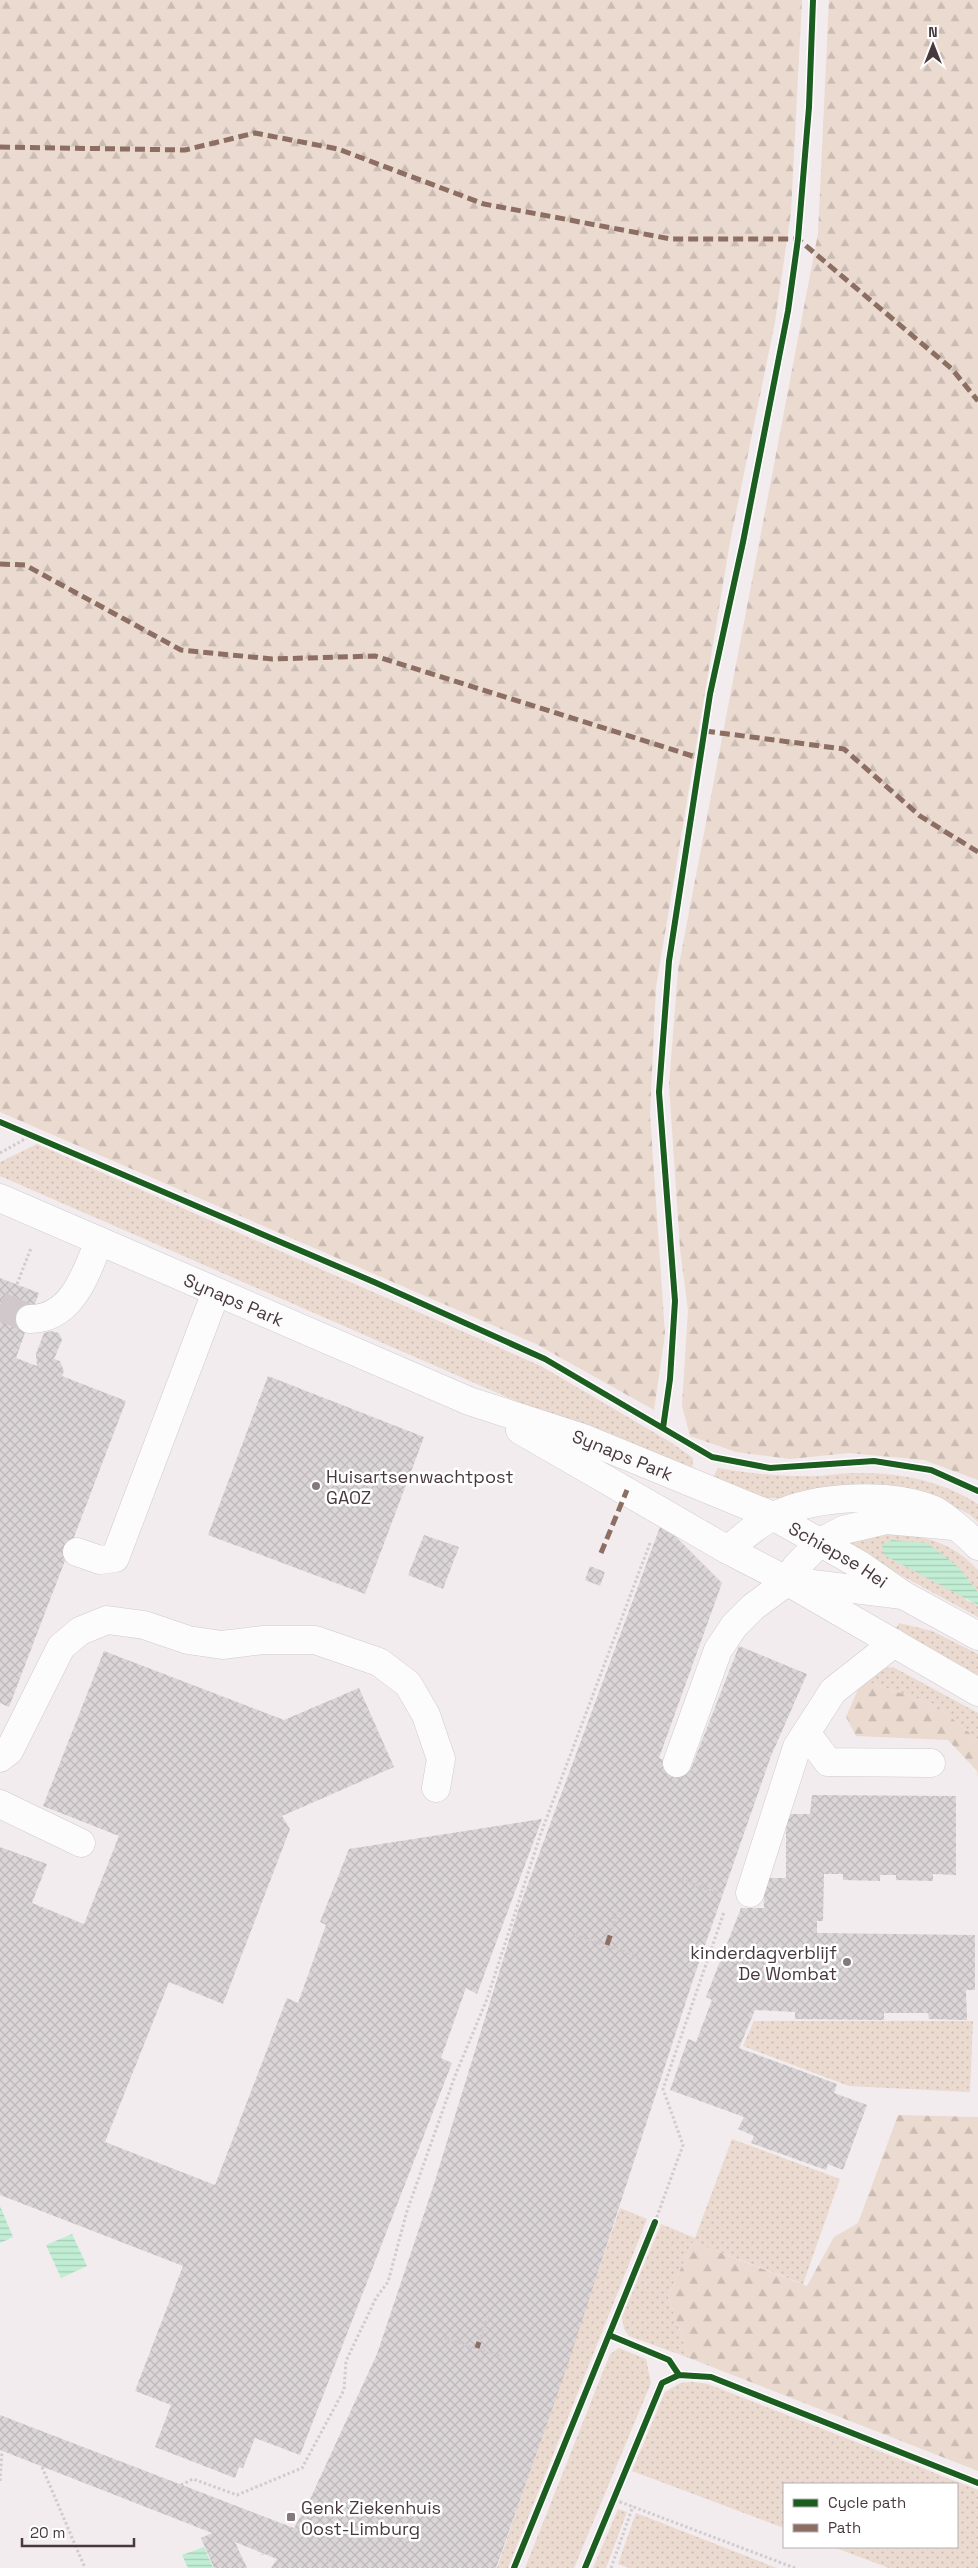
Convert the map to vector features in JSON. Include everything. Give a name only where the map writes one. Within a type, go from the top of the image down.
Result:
[{"type":"street","name":"Synaps Park","points":[[0,1198],[469,1401],[583,1438],[773,1516]]},
{"type":"street","points":[[30,1319],[41,1319],[57,1311],[77,1292],[99,1241]]},
{"type":"street","points":[[77,1552],[100,1560],[115,1558],[216,1292]]},
{"type":"street","name":"Synaps Park","points":[[469,1401],[679,1520],[728,1550],[788,1581],[903,1595],[978,1636]]},
{"type":"street","points":[[728,1550],[773,1516],[801,1506],[840,1498],[912,1502],[937,1511],[978,1546]]},
{"type":"street","name":"Schiepse Hei","points":[[773,1516],[860,1565],[903,1595]]},
{"type":"street","points":[[677,1763],[718,1650],[734,1626],[753,1607],[788,1581],[796,1567],[820,1542],[843,1530],[886,1520],[954,1526]]},
{"type":"street","points":[[788,1581],[978,1692]]},
{"type":"street","points":[[0,1758],[9,1751],[61,1647],[80,1631],[107,1620],[144,1625],[188,1640],[222,1646],[264,1640],[314,1640],[379,1662],[408,1684],[426,1715],[441,1759],[436,1788]]},
{"type":"street","points":[[750,1893],[798,1747],[833,1691],[894,1643]]},
{"type":"street","points":[[806,1734],[828,1762],[932,1763]]},
{"type":"street","points":[[0,1804],[81,1843]]},
{"type":"path","points":[[23,1132],[41,1139]]},
{"type":"path","points":[[0,1153],[32,1136]]},
{"type":"path","points":[[17,1284],[32,1247]]},
{"type":"path","points":[[180,2485],[193,2479],[237,2495],[302,2468],[344,2390],[346,2361],[376,2298],[388,2282],[410,2202],[455,2076],[487,1999],[541,1833],[650,1542]]},
{"type":"path","points":[[681,1880],[721,1895]]},
{"type":"path","points":[[652,2231],[683,2145],[664,2088],[726,1907]]},
{"type":"path","points":[[611,1933],[618,1910]]},
{"type":"path","points":[[575,1934],[638,1956]]},
{"type":"path","points":[[479,2342],[488,2315]]},
{"type":"path","points":[[445,2338],[507,2358]]},
{"type":"path","points":[[0,2481],[2,2451]]},
{"type":"path","points":[[42,2467],[85,2568]]},
{"type":"path","points":[[612,2508],[619,2491]]},
{"type":"path","points":[[615,2500],[795,2568]]},
{"type":"path","points":[[610,2568],[633,2506]]},
{"type":"path","points":[[257,2535],[262,2555]]},
{"type":"path","points":[[327,2559],[336,2563]]},
{"type":"green space","points":[[0,0],[802,0],[791,212],[775,322],[730,542],[656,987],[650,1114],[665,1334],[654,1410],[536,1344],[0,1112]]},
{"type":"green space","points":[[829,0],[978,0],[978,1480],[924,1460],[849,1453],[790,1459],[736,1452],[690,1436],[682,1406],[688,1310],[680,1249],[669,1085],[678,970],[818,233]]},
{"type":"green space","points":[[37,1144],[541,1366],[672,1443],[693,1458],[692,1473],[532,1408],[0,1176],[0,1162]]},
{"type":"green space","points":[[718,1468],[750,1473],[783,1475],[816,1476],[868,1473],[917,1479],[948,1488],[978,1504],[978,1522],[969,1514],[930,1495],[758,1497],[712,1479]]},
{"type":"green space","points":[[877,1533],[891,1533],[932,1540],[968,1560],[978,1570],[978,1592],[957,1566],[966,1600],[978,1605],[978,1617],[847,1546],[861,1537]]},
{"type":"green space","points":[[899,1623],[932,1631],[978,1654],[978,1675],[895,1630]]},
{"type":"green space","points":[[893,1667],[978,1713],[978,1740],[936,1705],[862,1680],[873,1670]]},
{"type":"green space","points":[[862,1680],[936,1705],[978,1740],[978,1777],[977,1771],[948,1740],[856,1736],[846,1717]]},
{"type":"green space","points":[[754,2021],[973,2021],[970,2092],[849,2086],[743,2046]]},
{"type":"green space","points":[[898,2115],[978,2117],[978,2471],[689,2358],[668,2296],[693,2242],[807,2286],[834,2237],[858,2223]]},
{"type":"green space","points":[[732,2139],[840,2179],[803,2284],[693,2242],[668,2296],[689,2358],[629,2336],[624,2329],[622,2317],[661,2224],[695,2238]]},
{"type":"green space","points":[[620,2208],[647,2219],[508,2568],[497,2568]]},
{"type":"green space","points":[[619,2348],[646,2359],[651,2383],[574,2568],[525,2568],[610,2354]]},
{"type":"green space","points":[[680,2383],[708,2384],[978,2490],[978,2568],[889,2568],[836,2548],[958,2548],[958,2483],[783,2483],[783,2528],[632,2471],[665,2392]]},
{"type":"green space","points":[[618,2509],[627,2512],[606,2568],[593,2568]]},
{"type":"green space","points":[[636,2513],[777,2568],[629,2568],[618,2564]]},
{"type":"shaded area","points":[[892,1540],[927,1543],[957,1566],[978,1592],[978,1605],[884,1555],[882,1545]]},
{"type":"shaded area","points":[[0,2206],[13,2237],[0,2243]]},
{"type":"shaded area","points":[[72,2234],[87,2266],[61,2278],[46,2245]]},
{"type":"shaded area","points":[[204,2547],[213,2568],[188,2568],[182,2555]]},
{"type":"building","points":[[0,1278],[39,1293],[16,1358],[37,1366],[36,1354],[44,1333],[51,1331],[59,1333],[62,1340],[54,1359],[60,1361],[64,1371],[62,1376],[126,1401],[9,1707],[0,1703]]},
{"type":"building","name":"Huisartsenwachtpost GAOZ","points":[[268,1376],[424,1437],[365,1594],[208,1535]]},
{"type":"building","points":[[660,1527],[673,1534],[722,1583],[659,1758],[690,1771],[739,1646],[807,1674],[771,1756],[694,1977],[568,2364],[496,2568],[271,2568],[277,2559],[235,2542],[247,2568],[214,2568],[201,2538],[212,2533],[0,2450],[0,2415],[294,2528],[312,2495],[377,2354],[434,2184],[518,1911]]},
{"type":"building","points":[[424,1535],[459,1547],[443,1589],[408,1575]]},
{"type":"building","points":[[590,1566],[605,1572],[600,1586],[585,1580]]},
{"type":"building","points":[[104,1651],[284,1720],[359,1688],[394,1767],[282,1816],[290,1829],[223,2004],[169,1982],[105,2142],[215,2185],[287,1998],[298,2003],[326,1925],[320,1922],[349,1849],[542,1819],[477,1994],[466,1988],[441,2058],[452,2063],[300,2455],[255,2438],[243,2468],[239,2467],[235,2478],[155,2447],[171,2405],[135,2391],[183,2266],[0,2195],[0,1847],[47,1864],[32,1903],[84,1924],[119,1836],[43,1806]]},
{"type":"building","name":"kinderdagverblijf De Wombat","points":[[812,1795],[956,1796],[956,1875],[933,1874],[933,1881],[896,1880],[896,1875],[880,1875],[880,1881],[843,1880],[843,1874],[824,1874],[823,1921],[817,1921],[817,1933],[975,1935],[975,1990],[966,1990],[967,2020],[929,2019],[928,2013],[884,2013],[884,2020],[795,2019],[795,2012],[755,2010],[739,2048],[837,2084],[834,2093],[867,2105],[843,2170],[828,2164],[826,2170],[751,2143],[754,2136],[738,2129],[744,2117],[670,2090],[688,2039],[696,2042],[712,2000],[706,1997],[741,1908],[764,1908],[763,1878],[786,1878],[786,1814],[810,1814]]},
{"type":"tunnel","points":[[0,1306],[30,1319]]},
{"type":"marked path","points":[[0,147],[185,150],[255,133],[338,149],[484,204],[671,239],[798,239],[952,369],[978,401]]},
{"type":"marked path","points":[[0,564],[25,565],[181,650],[272,659],[375,656],[702,759]]},
{"type":"marked path","points":[[705,731],[844,749],[920,816],[978,852]]},
{"type":"marked path","points":[[601,1553],[627,1490]]},
{"type":"marked path","points":[[607,1945],[611,1933]]},
{"type":"marked path","points":[[477,2348],[479,2342]]},
{"type":"cycle path","points":[[663,1428],[670,1379],[675,1301],[659,1092],[669,961],[710,694],[743,542],[788,311],[798,239],[809,107],[813,0]]},
{"type":"cycle path","points":[[0,1122],[374,1282],[545,1359],[712,1457],[770,1468],[874,1461],[931,1470],[978,1491]]},
{"type":"cycle path","points":[[514,2568],[655,2222]]},
{"type":"cycle path","points":[[609,2335],[669,2360],[679,2375]]},
{"type":"cycle path","points":[[585,2568],[662,2383],[679,2375],[711,2377],[978,2483]]},
{"type":"place","name":"Huisartsenwachtpost GAOZ","points":[[316,1486]]},
{"type":"place","name":"kinderdagverblijf De Wombat","points":[[847,1962]]},
{"type":"place","name":"Genk Ziekenhuis Oost-Limburg","points":[[291,2517]]}]
